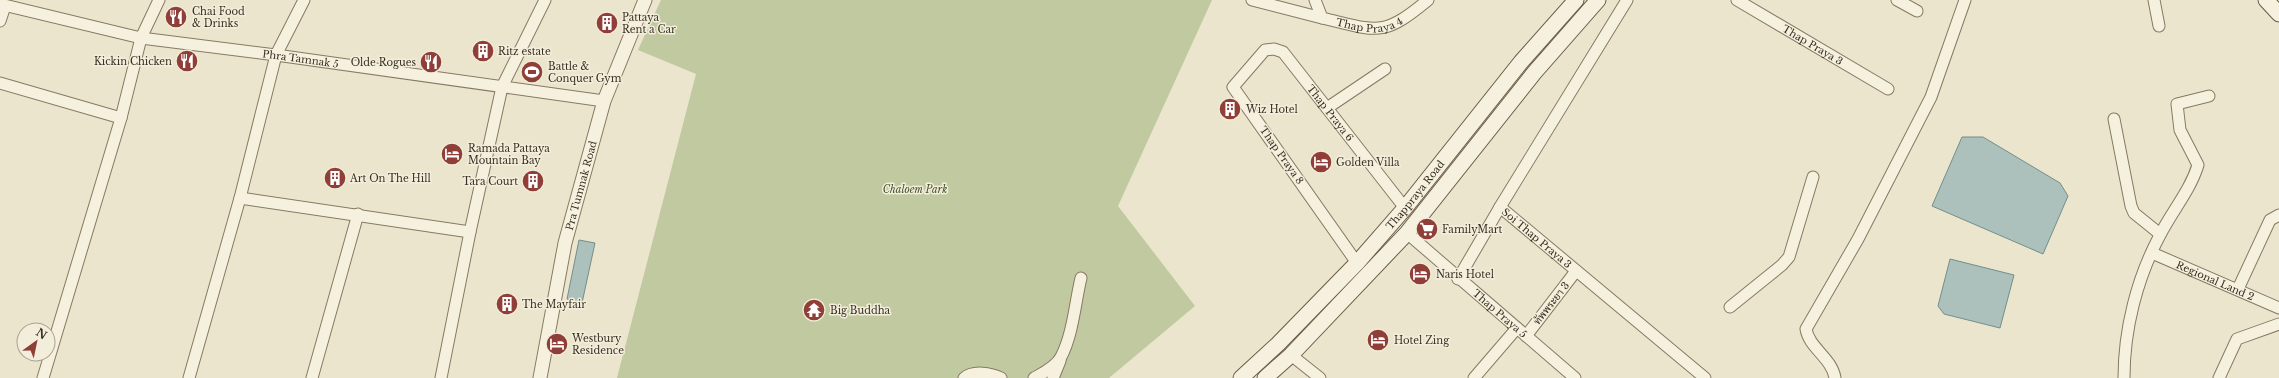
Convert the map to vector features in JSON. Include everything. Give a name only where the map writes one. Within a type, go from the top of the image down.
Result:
[{"type":"main road","name":"Thappraya Road","points":[[1241,378],[1278,344],[1358,263],[1526,56],[1576,0]]},
{"type":"main road","name":"Thappraya Road","points":[[1265,378],[1291,355],[1408,233],[1539,67],[1598,0]]},
{"type":"main road","points":[[1526,56],[1539,67]]},
{"type":"street","points":[[43,378],[121,118],[141,38],[159,0]]},
{"type":"street","points":[[189,378],[240,198],[276,55],[304,0]]},
{"type":"street","points":[[441,378],[470,232],[502,88],[545,0]]},
{"type":"street","name":"Pra Tumnak Road","points":[[540,378],[565,243],[604,101],[645,0]]},
{"type":"street","points":[[1252,0],[1322,18]]},
{"type":"street","name":"Thap Praya 4","points":[[1315,0],[1322,18],[1372,30],[1384,28],[1404,20],[1428,0]]},
{"type":"street","name":"Soi Thap Praya 3","points":[[1627,0],[1500,207],[1705,378]]},
{"type":"street","name":"Thap Praya 3","points":[[1737,0],[1888,89]]},
{"type":"street","points":[[1896,0],[1917,11]]},
{"type":"street","points":[[1835,378],[1825,357],[1807,338],[1806,329],[1858,239],[1931,97],[1965,0]]},
{"type":"street","points":[[2154,0],[2160,26]]},
{"type":"street","points":[[0,21],[2,5]]},
{"type":"street","name":"Phra Tamnak 5","points":[[2,5],[141,38],[276,55],[502,88],[604,101]]},
{"type":"street","name":"Thap Praya 6","points":[[1265,50],[1274,49],[1283,52],[1404,208]]},
{"type":"street","name":"Thap Praya 8","points":[[1265,50],[1233,86],[1358,263]]},
{"type":"street","points":[[1327,108],[1385,69]]},
{"type":"street","points":[[0,83],[121,118]]},
{"type":"street","points":[[2124,378],[2132,307],[2160,234],[2183,196],[2198,165],[2180,130],[2177,104],[2209,96]]},
{"type":"street","points":[[2114,119],[2131,206],[2134,213],[2160,234]]},
{"type":"street","points":[[1730,307],[1782,265],[1789,257],[1813,177]]},
{"type":"street","points":[[240,198],[358,214],[470,232]]},
{"type":"street","points":[[1458,279],[1500,207]]},
{"type":"street","points":[[312,378],[358,214]]},
{"type":"street","points":[[2238,289],[2270,220],[2279,214]]},
{"type":"street","name":"Thap Praya 5","points":[[1408,233],[1458,279],[1575,378]]},
{"type":"street","name":"Regional Land 2","points":[[2152,253],[2279,308]]},
{"type":"street","name":"ทัพพระยา 3","points":[[1526,336],[1576,271]]},
{"type":"street","points":[[1053,378],[1069,332],[1081,278]]},
{"type":"street","points":[[2219,378],[2236,339],[2279,324]]},
{"type":"street","points":[[1474,378],[1517,328]]},
{"type":"street","points":[[1291,355],[1320,378]]},
{"type":"street","points":[[1034,378],[1046,372],[1061,358]]},
{"type":"street","points":[[964,378],[967,375],[992,373],[1001,378]]},
{"type":"green space","name":"Chaloem Park","points":[[661,0],[1212,0],[1118,206],[1195,306],[1109,378],[617,378],[696,74],[638,50]]},
{"type":"water","points":[[1962,137],[1983,137],[2060,183],[2068,196],[2043,254],[1932,206]]},
{"type":"water","points":[[579,240],[595,243],[582,303],[567,299]]},
{"type":"water","points":[[1950,259],[2014,275],[2000,328],[1944,314],[1938,306]]},
{"type":"place","name":"Chai Food & Drinks","points":[[176,17]]},
{"type":"place","name":"Pattaya Rent a Car","points":[[607,23]]},
{"type":"place","name":"Ritz estate","points":[[483,51]]},
{"type":"place","name":"Kickin Chicken","points":[[187,61]]},
{"type":"place","name":"Olde Rogues","points":[[431,62]]},
{"type":"place","name":"Battle & Conquer Gym","points":[[532,72]]},
{"type":"place","name":"Wiz Hotel","points":[[1230,109]]},
{"type":"place","name":"Ramada Pattaya Mountain Bay","points":[[452,154]]},
{"type":"place","name":"Golden Villa","points":[[1321,162]]},
{"type":"place","name":"Art On The Hill","points":[[335,178]]},
{"type":"place","name":"Tara Court","points":[[533,181]]},
{"type":"place","name":"FamilyMart","points":[[1427,229]]},
{"type":"place","name":"Naris Hotel","points":[[1420,274]]},
{"type":"place","name":"The Mayfair","points":[[507,304]]},
{"type":"place","name":"Big Buddha","points":[[814,310]]},
{"type":"place","name":"Hotel Zing","points":[[1378,340]]},
{"type":"place","name":"Westbury Residence","points":[[557,344]]}]
